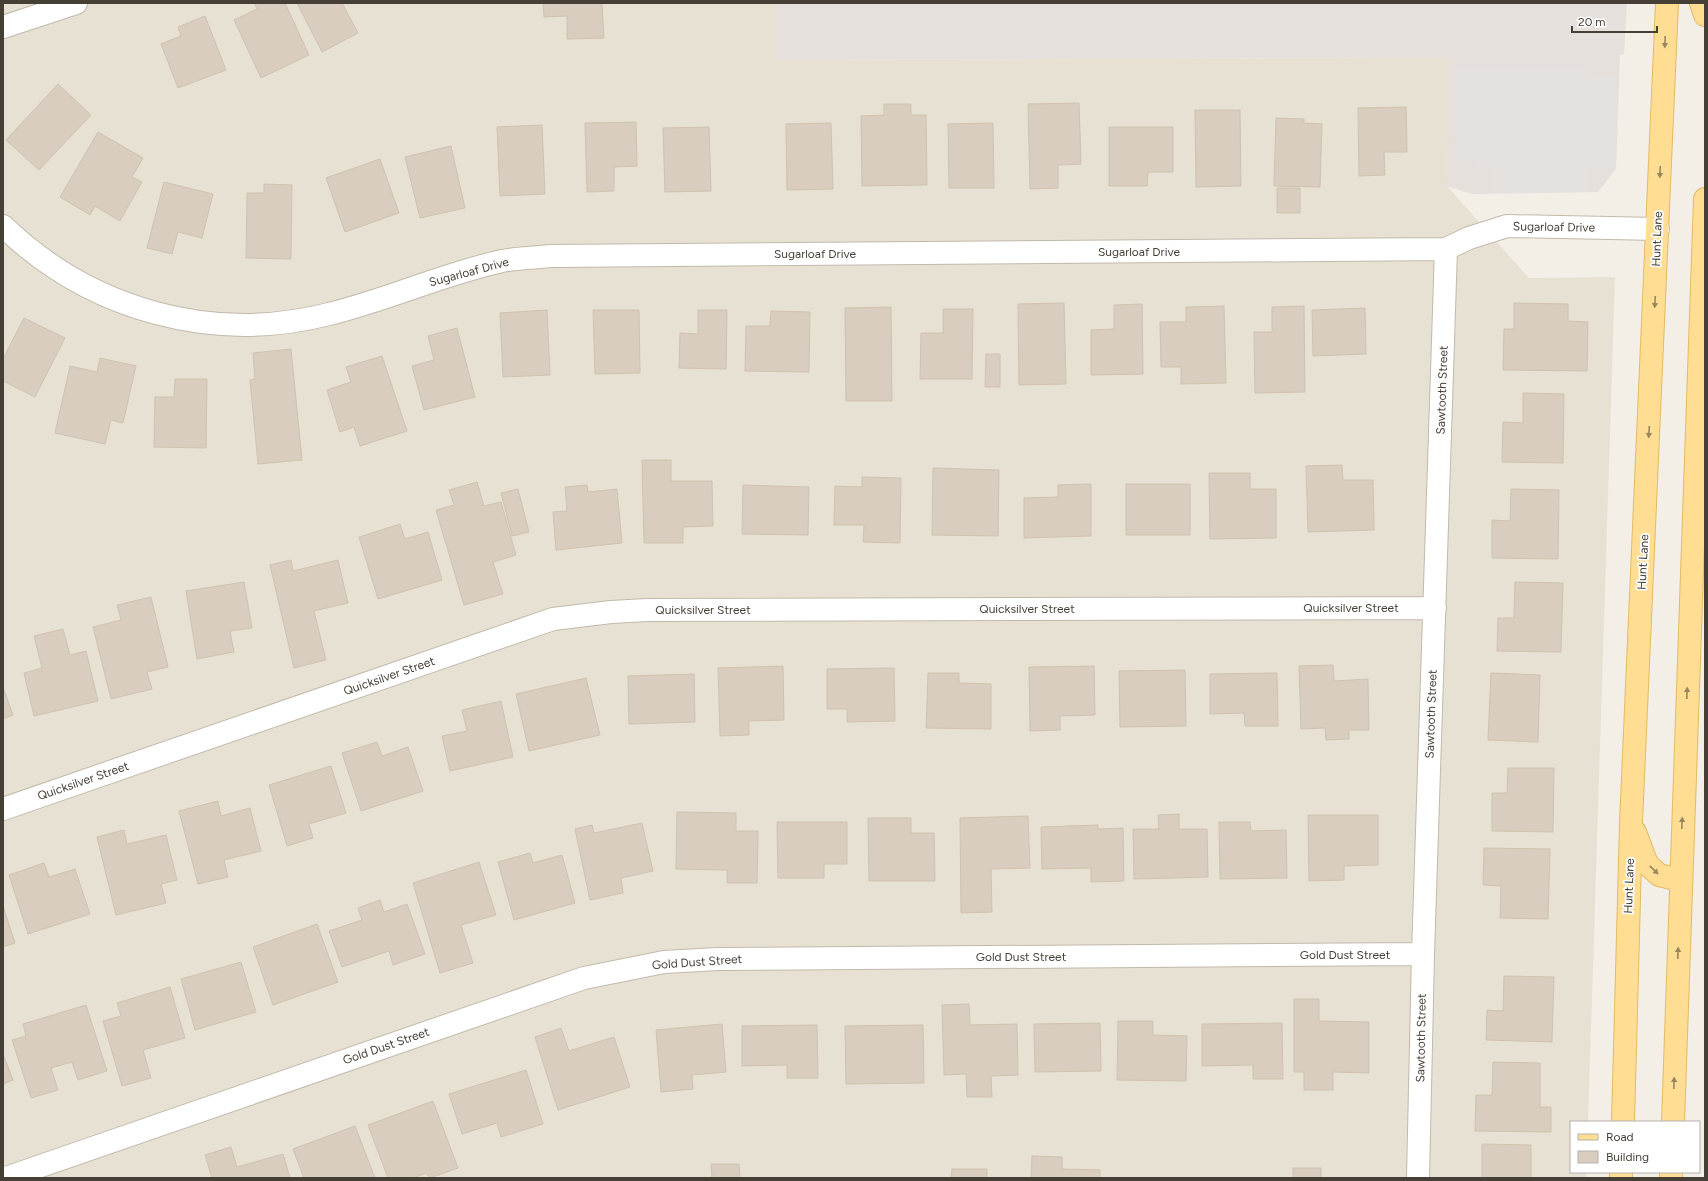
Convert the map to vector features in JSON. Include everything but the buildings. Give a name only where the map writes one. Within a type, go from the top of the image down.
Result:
[{"type":"main road","name":"Hunt Lane","points":[[1623,1121],[1631,823],[1658,229],[1666,3]]},
{"type":"main road","points":[[1701,3],[1705,15]]},
{"type":"main road","points":[[1673,1121],[1680,880],[1705,199]]},
{"type":"main road","points":[[1631,823],[1647,864],[1659,875],[1680,880]]},
{"type":"street","points":[[3,27],[76,3]]},
{"type":"street","name":"Sugarloaf Drive","points":[[3,226],[30,250],[59,271],[89,289],[121,303],[155,314],[190,321],[224,325],[260,325],[316,317],[503,261],[550,256],[1446,249],[1469,238],[1507,226],[1658,229]]},
{"type":"street","name":"Sawtooth Street","points":[[1418,1178],[1423,954],[1446,249]]},
{"type":"street","name":"Quicksilver Street","points":[[3,809],[553,619],[611,612],[655,610],[1435,608]]},
{"type":"street","name":"Gold Dust Street","points":[[6,1178],[584,978],[664,962],[718,959],[1423,954]]},
{"type":"shaded area","points":[[3,3],[775,3],[775,60],[1450,58],[1447,186],[1529,278],[1615,277],[1588,1121],[1570,1121],[1570,1173],[1586,1173],[1586,1178],[3,1178]]},
{"type":"shaded area","points":[[775,3],[1627,3],[1624,54],[1620,55],[1616,169],[1598,192],[1472,194],[1447,186],[1449,58],[775,60]]},
{"type":"shaded area","points":[[1457,66],[1590,66],[1590,74],[1592,75],[1615,76],[1616,169],[1590,169],[1587,173],[1586,192],[1492,193],[1491,170],[1488,168],[1476,168],[1475,164],[1470,161],[1454,161]]}]
